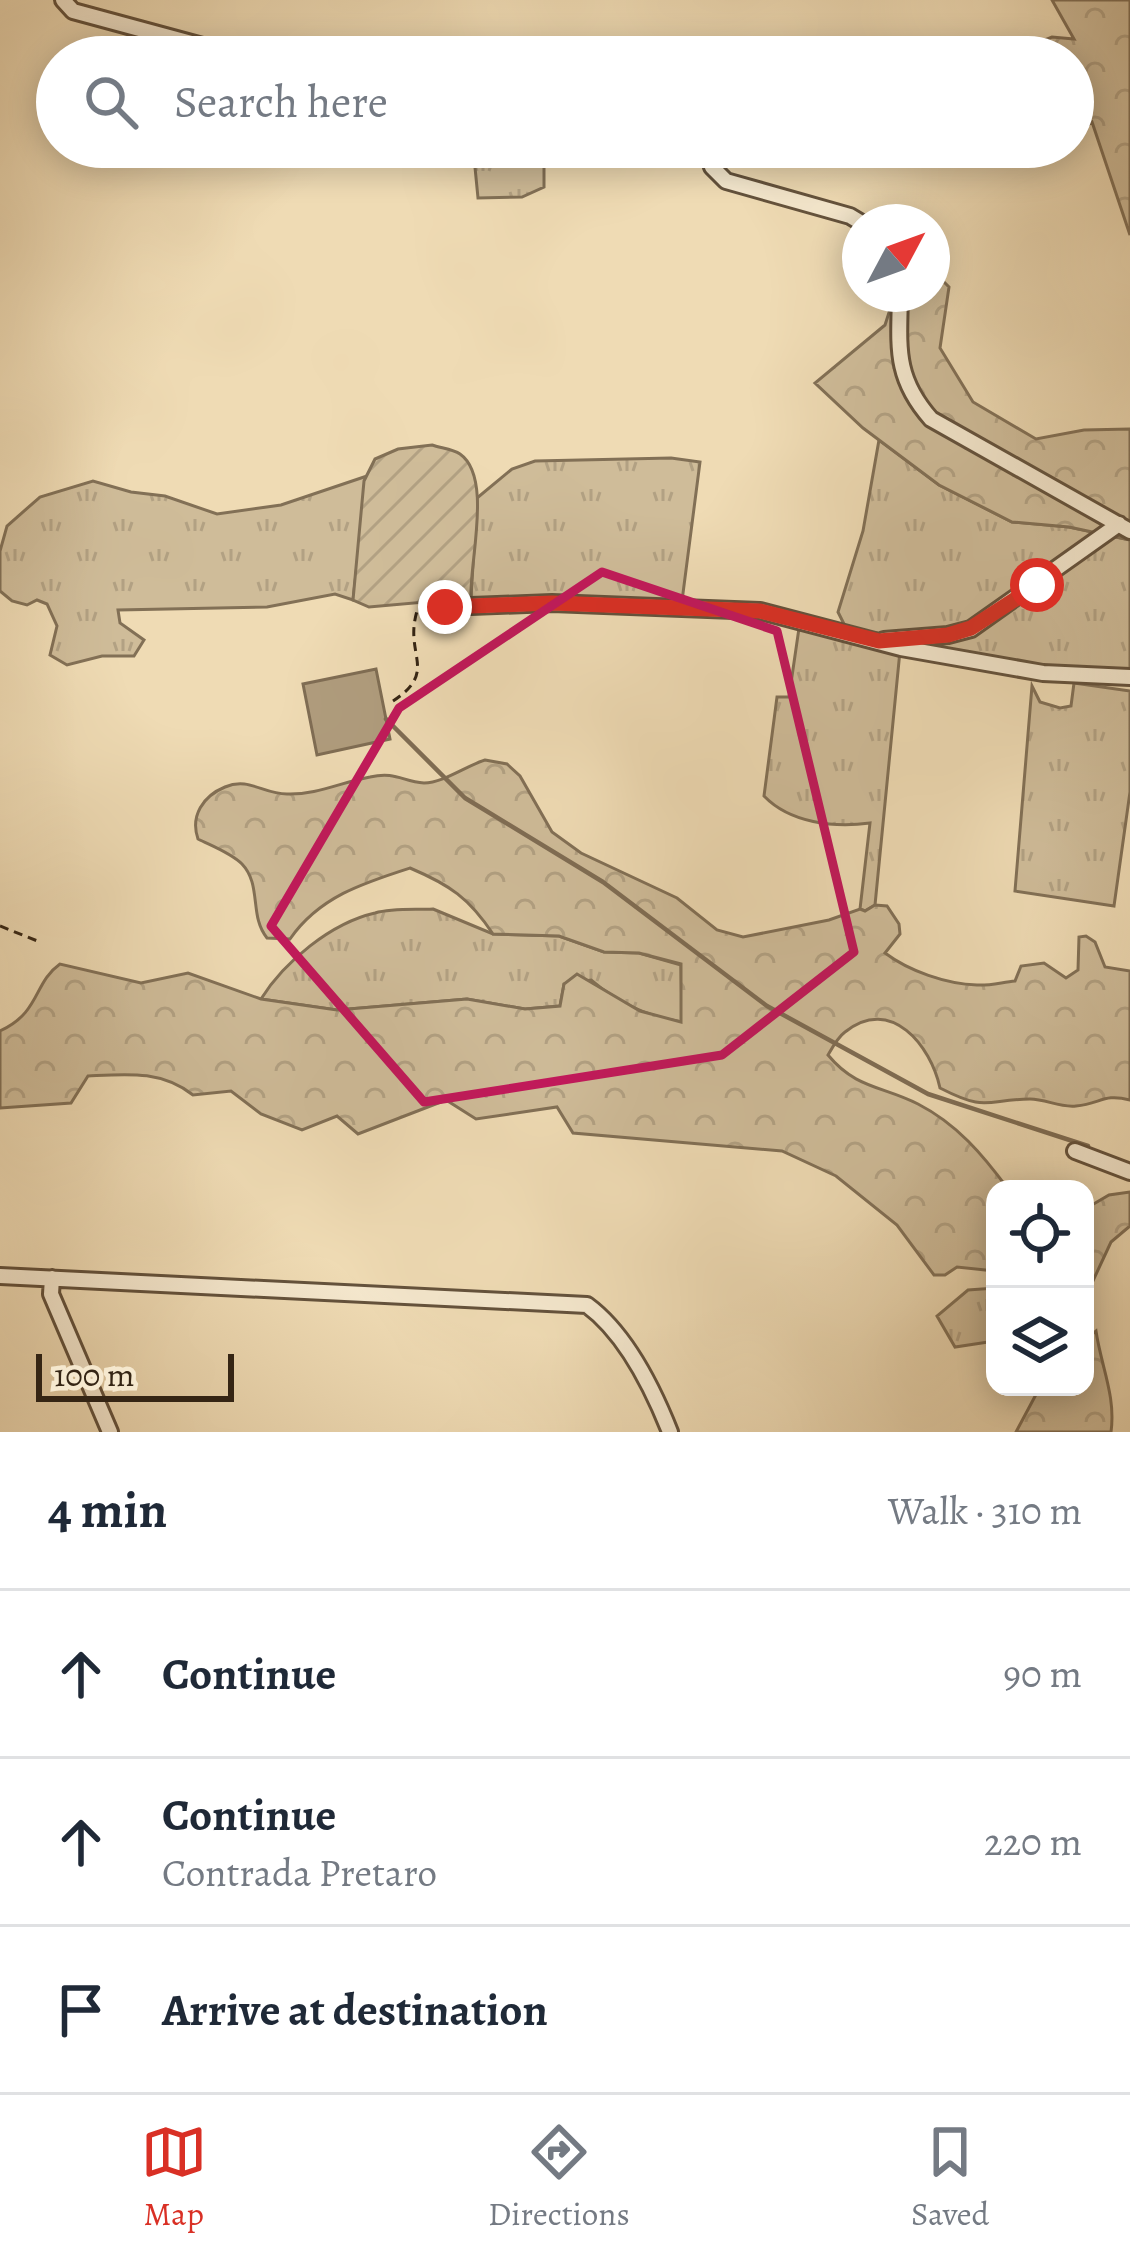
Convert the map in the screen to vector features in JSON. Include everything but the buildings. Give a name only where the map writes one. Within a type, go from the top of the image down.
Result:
[{"type":"street","points":[[63,0],[73,10],[167,36]]},
{"type":"street","points":[[713,168],[726,181],[842,213]]},
{"type":"street","points":[[879,641],[948,635],[971,628],[1125,528],[932,419],[913,398],[898,358],[899,312]]},
{"type":"street","points":[[445,607],[552,603],[760,611],[879,641],[1043,673],[1130,677]]},
{"type":"street","points":[[1075,1151],[1130,1172]]},
{"type":"street","points":[[0,1276],[587,1305],[605,1318],[620,1340],[670,1432]]},
{"type":"street","points":[[52,1278],[51,1294],[110,1432]]},
{"type":"path","points":[[393,701],[416,684],[419,676],[412,635],[418,608]]},
{"type":"path","points":[[0,926],[40,942]]},
{"type":"highlighted area","points":[[602,572],[777,631],[854,952],[722,1055],[424,1102],[271,926],[399,708]]},
{"type":"green space","points":[[1052,0],[1130,0],[1130,235],[1094,128],[1094,36],[1072,36]]},
{"type":"green space","points":[[475,168],[544,168],[544,187],[522,197],[478,198]]},
{"type":"green space","points":[[889,312],[945,312],[940,348],[973,402],[1036,439],[1084,430],[1130,429],[1130,540],[1069,527],[1012,522],[939,485],[863,428],[815,383],[885,325]]},
{"type":"green space","points":[[879,440],[939,485],[1012,522],[1069,527],[1130,540],[1130,669],[1073,671],[1015,664],[901,642],[902,636],[846,628],[838,612],[863,531]]},
{"type":"green space","points":[[432,445],[460,454],[475,481],[471,598],[369,607],[353,600],[364,481],[375,459],[398,449]]},
{"type":"green space","points":[[671,458],[700,462],[682,601],[471,598],[477,498],[512,469],[535,461]]},
{"type":"green space","points":[[367,476],[353,600],[335,594],[267,607],[118,610],[120,623],[144,640],[134,656],[102,656],[67,665],[50,655],[57,626],[47,604],[12,601],[0,591],[0,551],[7,526],[40,497],[93,481],[165,496],[217,514],[281,505]]},
{"type":"green space","points":[[799,628],[900,651],[875,905],[865,911],[860,909],[870,823],[813,822],[786,812],[764,796],[777,697],[789,697]]},
{"type":"green space","points":[[1074,683],[1130,691],[1130,792],[1114,906],[1015,891],[1032,686],[1040,702],[1060,708],[1071,706]]},
{"type":"green space","points":[[485,760],[507,764],[520,776],[552,832],[581,853],[677,898],[717,930],[743,937],[887,906],[900,934],[885,953],[928,975],[982,985],[1015,981],[1021,966],[1044,963],[1066,978],[1078,970],[1079,937],[1086,936],[1095,942],[1105,967],[1130,971],[1130,1100],[1108,1098],[1070,1106],[1030,1099],[977,1102],[940,1088],[928,1056],[893,1022],[862,1022],[842,1034],[828,1055],[838,1066],[945,1121],[1001,1180],[986,1180],[986,1270],[957,1267],[945,1275],[934,1275],[897,1225],[836,1176],[782,1151],[573,1133],[557,1107],[476,1119],[446,1100],[358,1134],[337,1116],[302,1130],[261,1114],[231,1091],[193,1095],[169,1081],[130,1075],[88,1076],[71,1103],[0,1108],[0,1031],[23,1015],[60,964],[141,983],[188,973],[261,999],[337,1010],[467,999],[525,1009],[560,1006],[564,984],[577,974],[640,1011],[681,1022],[681,964],[639,953],[604,952],[559,936],[493,934],[458,894],[410,868],[328,902],[290,939],[267,938],[258,920],[248,872],[232,856],[198,839],[200,808],[217,791],[234,784],[287,794],[379,775],[424,783]]},
{"type":"green space","points":[[433,909],[493,934],[559,936],[604,952],[639,953],[681,965],[682,1022],[633,1007],[591,980],[564,984],[560,1006],[525,1009],[467,999],[337,1010],[261,999],[296,958],[342,925],[382,911]]},
{"type":"green space","points":[[1130,1192],[1130,1226],[1111,1242],[1094,1279],[1094,1204],[1109,1195]]},
{"type":"green space","points":[[986,1289],[986,1342],[955,1347],[937,1316],[968,1290]]},
{"type":"green space","points":[[1094,1333],[1110,1393],[1111,1432],[1016,1432],[1035,1396],[1094,1396]]},
{"type":"shaded area","points":[[376,669],[390,739],[317,755],[303,684]]},
{"type":"waterway","points":[[386,719],[465,798],[603,882],[767,1006],[928,1094],[1088,1146]]},
{"type":"route","points":[[445,607],[552,603],[760,611],[879,641],[948,635],[971,628],[1037,585]]}]
